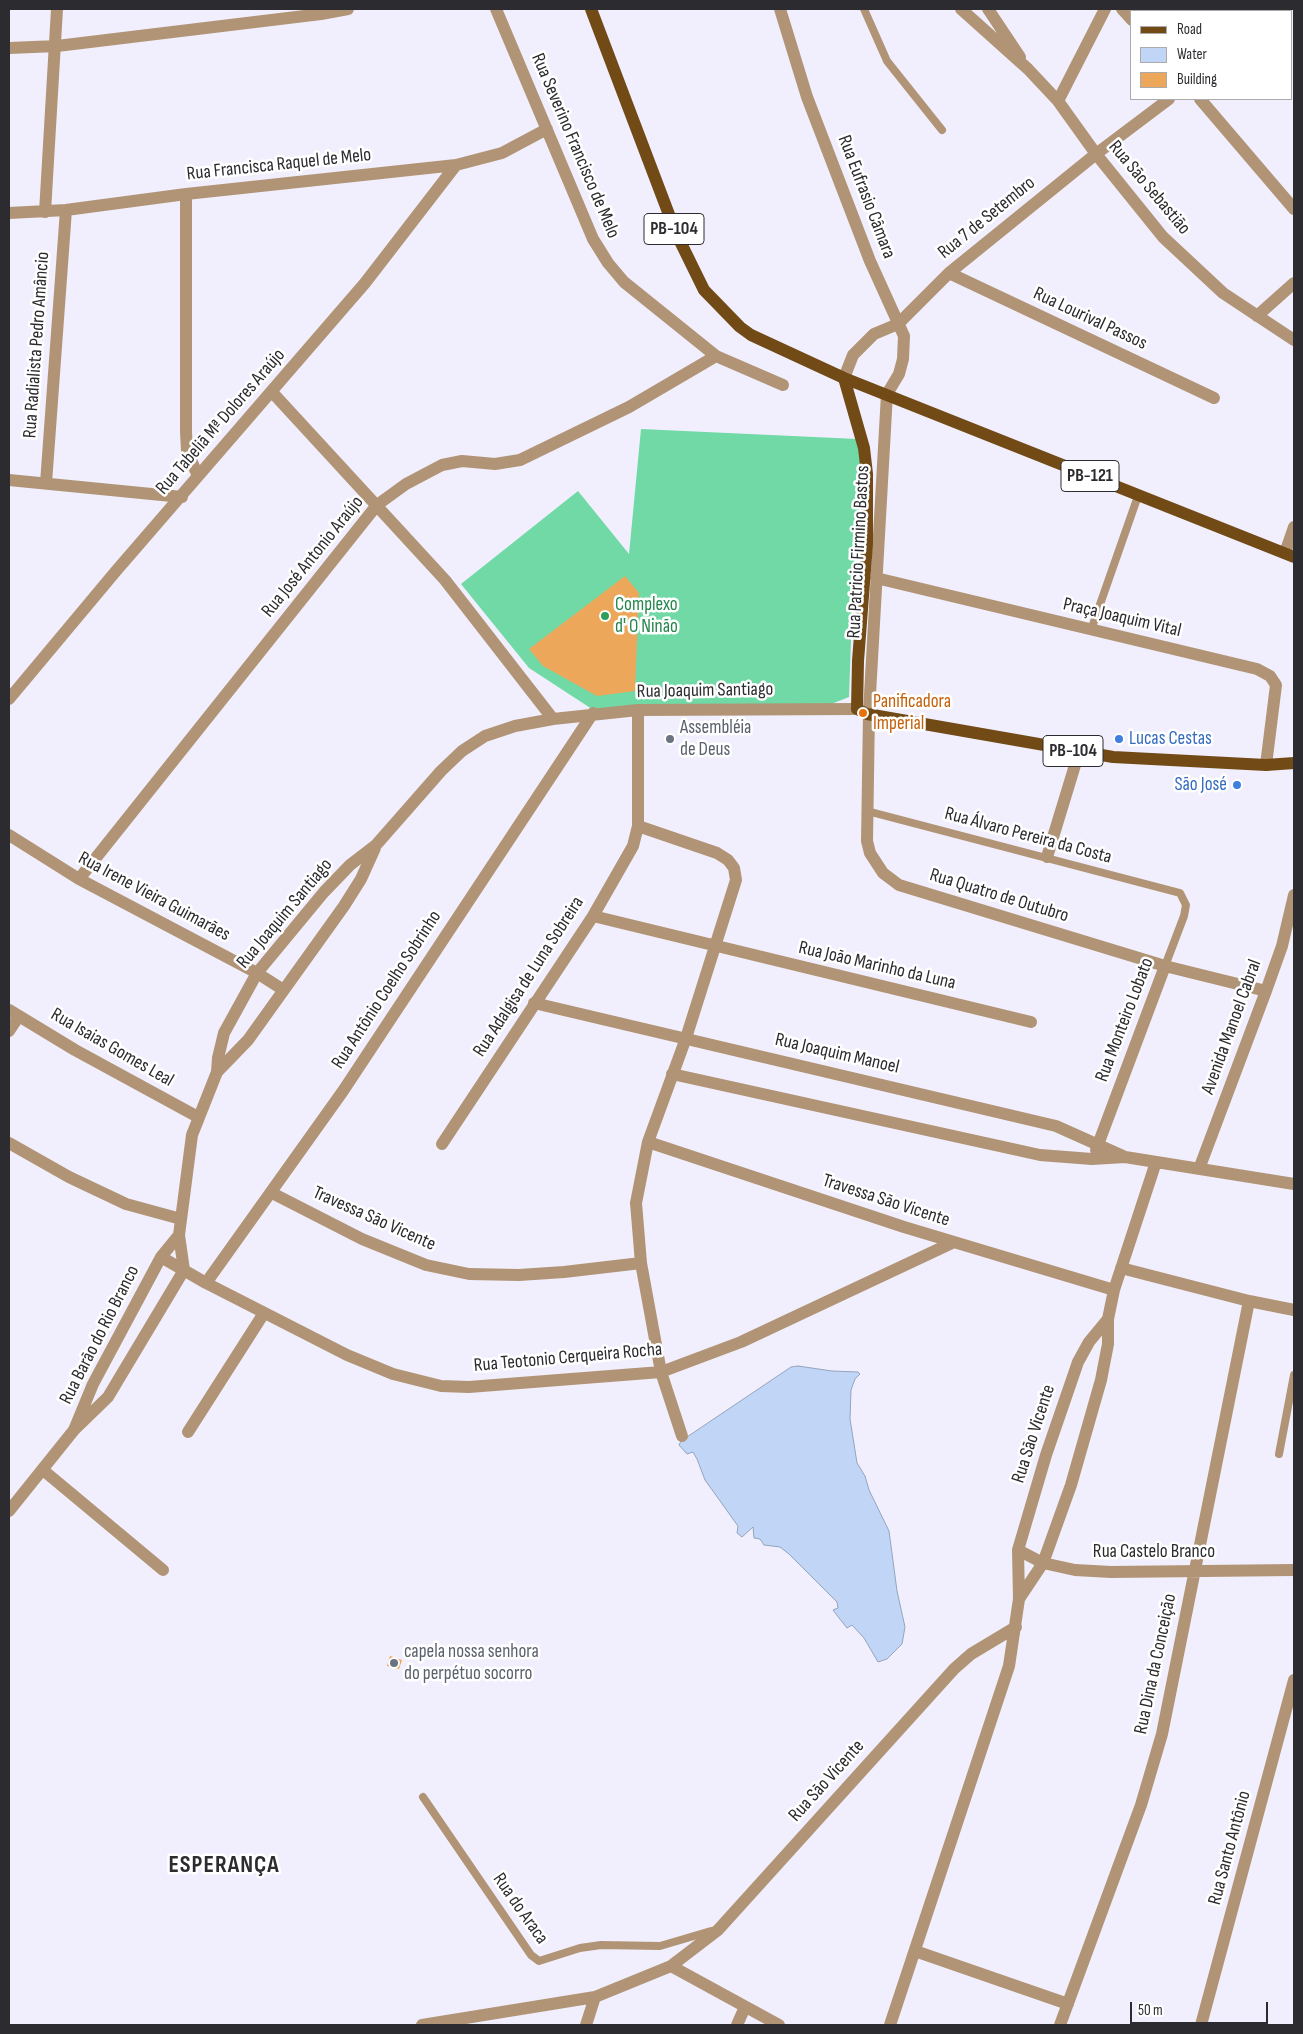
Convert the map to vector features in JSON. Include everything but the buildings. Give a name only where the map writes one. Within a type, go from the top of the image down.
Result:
[{"type":"main road","name":"PB-104","points":[[590,9],[676,233],[704,290],[740,327],[751,334],[844,378]]},
{"type":"main road","name":"PB-121","points":[[844,378],[1290,555]]},
{"type":"main road","name":"Rua Patricio Firmino Bastos","points":[[844,378],[864,448],[867,474],[867,544],[858,661],[863,710]]},
{"type":"main road","name":"PB-104","points":[[863,710],[1079,752],[1151,760],[1266,765],[1294,763]]},
{"type":"street","points":[[45,212],[58,9]]},
{"type":"street","points":[[9,48],[57,46],[321,14],[348,9]]},
{"type":"street","name":"Rua Severino Francisco de Melo","points":[[496,9],[593,239],[608,263],[624,282],[716,356],[783,386]]},
{"type":"street","name":"Rua Eufrasio Câmara","points":[[780,9],[807,97],[870,261],[904,336],[903,359],[899,374],[886,394]]},
{"type":"street","name":"Rua São Sebastião","points":[[961,9],[1028,69],[1058,101],[1096,154],[1163,237],[1223,293],[1294,340]]},
{"type":"street","name":"Rua São Sebastião","points":[[988,9],[1028,69]]},
{"type":"street","points":[[1058,101],[1105,9]]},
{"type":"street","name":"Rua 7 de Setembro","points":[[844,378],[853,355],[874,334],[898,324],[949,272],[1096,154],[1168,100]]},
{"type":"street","points":[[1201,100],[1294,209]]},
{"type":"street","name":"Rua Francisca Raquel de Melo","points":[[9,212],[66,210],[186,194],[456,165],[502,153],[547,129]]},
{"type":"street","name":"Rua Tabeliã Mª Dolores Araújo","points":[[9,699],[116,571],[365,284],[456,165]]},
{"type":"street","points":[[186,194],[186,432],[187,452],[198,476]]},
{"type":"street","name":"Rua Radialista Pedro Amâncio","points":[[46,484],[66,210]]},
{"type":"street","name":"Rua Lourival Passos","points":[[949,272],[1214,398]]},
{"type":"street","points":[[1257,316],[1294,283]]},
{"type":"street","name":"Rua José Antonio Araújo","points":[[79,879],[377,505],[406,484],[442,465],[462,461],[508,463],[520,460],[629,407],[716,356]]},
{"type":"street","points":[[272,392],[445,580],[553,718]]},
{"type":"street","name":"Rua Patricio Firmino Bastos","points":[[863,710],[876,578],[886,394]]},
{"type":"street","points":[[9,480],[182,497]]},
{"type":"street","points":[[1290,555],[1294,527]]},
{"type":"street","name":"Praça Joaquim Vital","points":[[876,578],[1257,669],[1270,676],[1276,685],[1266,765]]},
{"type":"street","points":[[638,710],[638,826],[717,853],[728,860],[734,868],[736,880],[686,1038],[648,1142],[636,1203],[641,1263],[661,1372],[682,1436]]},
{"type":"street","name":"Rua Joaquim Santiago","points":[[184,1270],[179,1235],[189,1148],[198,1117],[217,1072],[224,1033],[256,973],[324,892],[350,865],[376,845],[440,771],[462,751],[485,736],[507,728],[553,718],[593,713],[638,710],[863,710]]},
{"type":"street","name":"Rua Quatro de Outubro","points":[[863,710],[867,841],[870,853],[883,873],[900,885],[1165,966],[1266,991]]},
{"type":"street","name":"Rua Antônio Coelho Sobrinho","points":[[206,1284],[343,1091],[593,713]]},
{"type":"street","points":[[1047,858],[1079,752]]},
{"type":"street","name":"Rua Adalgisa de Luna Sobreira","points":[[442,1144],[593,916],[633,846],[638,826]]},
{"type":"street","name":"Rua Irene Vieira Guimarães","points":[[9,836],[79,879],[256,973],[282,989]]},
{"type":"street","name":"Rua Joaquim Santiago","points":[[217,1072],[248,1040],[282,989],[348,899],[361,879],[376,845]]},
{"type":"street","name":"Avenida Manoel Cabral","points":[[1198,1169],[1266,991],[1288,947],[1294,896]]},
{"type":"street","name":"Rua João Marinho da Luna","points":[[593,916],[714,947],[1031,1022]]},
{"type":"street","name":"Rua Monteiro Lobato","points":[[1092,1159],[1165,966]]},
{"type":"street","name":"Rua Joaquim Manoel","points":[[534,1003],[1056,1126],[1125,1157]]},
{"type":"street","points":[[9,1031],[14,1013]]},
{"type":"street","name":"Rua Isaias Gomes Leal","points":[[14,1013],[75,1050],[198,1117]]},
{"type":"street","name":"Rua Joaquim Manoel","points":[[672,1074],[1040,1155],[1092,1159],[1125,1157],[1294,1184]]},
{"type":"street","name":"Travessa São Vicente","points":[[648,1142],[954,1242],[1114,1290]]},
{"type":"street","points":[[9,1143],[69,1177],[126,1204],[181,1219]]},
{"type":"street","name":"Rua São Vicente","points":[[1019,1599],[1044,1563],[1071,1485],[1101,1380],[1108,1344],[1108,1319],[1114,1290],[1156,1162]]},
{"type":"street","name":"Travessa São Vicente","points":[[272,1193],[362,1239],[426,1265],[469,1274],[519,1275],[641,1263]]},
{"type":"street","points":[[161,1257],[179,1235]]},
{"type":"street","name":"Rua Teotonio Cerqueira Rocha","points":[[161,1257],[206,1284],[347,1355],[393,1374],[441,1386],[469,1387],[661,1372],[741,1342],[954,1242]]},
{"type":"street","name":"Rua Barão do Rio Branco","points":[[74,1430],[93,1384],[161,1257]]},
{"type":"street","points":[[1121,1268],[1294,1310]]},
{"type":"street","name":"Rua Barão do Rio Branco","points":[[9,1511],[74,1430],[108,1397],[184,1270]]},
{"type":"street","name":"Rua Dina da Conceição","points":[[1060,2025],[1140,1805],[1156,1752],[1196,1572],[1249,1300]]},
{"type":"street","points":[[188,1432],[264,1313]]},
{"type":"street","name":"Rua São Vicente","points":[[890,2025],[1009,1666],[1019,1599],[1018,1550],[1046,1455],[1078,1362],[1089,1342],[1108,1319]]},
{"type":"street","points":[[43,1470],[163,1570]]},
{"type":"street","name":"Rua Castelo Branco","points":[[1018,1550],[1044,1563],[1074,1570],[1196,1572],[1294,1570]]},
{"type":"street","name":"Rua São Vicente","points":[[422,2025],[439,2024],[595,1997],[671,1966],[718,1930],[954,1669],[971,1654],[1016,1627]]},
{"type":"street","name":"Rua Santo Antônio","points":[[1201,2025],[1294,1680]]},
{"type":"street","points":[[915,1952],[1068,2004]]},
{"type":"street","points":[[671,1966],[779,2025]]},
{"type":"street","points":[[586,2025],[595,1997]]},
{"type":"street","points":[[738,2025],[745,2007]]},
{"type":"lane","points":[[864,9],[891,67],[942,130]]},
{"type":"lane","points":[[1091,630],[1138,496]]},
{"type":"lane","name":"Rua Álvaro Pereira da Costa","points":[[867,811],[1180,893]]},
{"type":"lane","name":"Rua Monteiro Lobato","points":[[1165,966],[1184,916],[1186,905],[1180,893]]},
{"type":"lane","points":[[1279,1454],[1294,1375]]},
{"type":"lane","name":"Rua do Araca","points":[[423,1797],[531,1955],[539,1961],[580,1948],[601,1945],[660,1946],[718,1930]]},
{"type":"green space","points":[[641,429],[857,439],[863,471],[853,584],[849,697],[821,708],[595,711],[529,668],[461,584],[578,491],[629,554]]},
{"type":"water","points":[[798,1366],[832,1371],[858,1372],[860,1374],[855,1379],[851,1390],[850,1419],[857,1463],[865,1476],[869,1490],[889,1531],[897,1591],[905,1627],[902,1644],[887,1659],[878,1662],[864,1638],[852,1625],[847,1628],[833,1610],[838,1608],[837,1602],[789,1554],[780,1547],[764,1545],[760,1539],[754,1538],[753,1527],[742,1537],[737,1533],[738,1526],[705,1480],[693,1452],[687,1454],[679,1445],[681,1441],[791,1367]]},
{"type":"place","name":"Complexo d' O Ninão","points":[[605,616]]},
{"type":"place","name":"Panificadora Imperial","points":[[863,713]]},
{"type":"place","name":"Assembléia de Deus","points":[[670,739]]},
{"type":"place","name":"Lucas Cestas","points":[[1119,739]]},
{"type":"place","name":"São José","points":[[1237,785]]},
{"type":"place","name":"capela nossa senhora do perpétuo socorro","points":[[394,1663]]},
{"type":"district","name":"ESPERANÇA","points":[[224,1866]]}]
